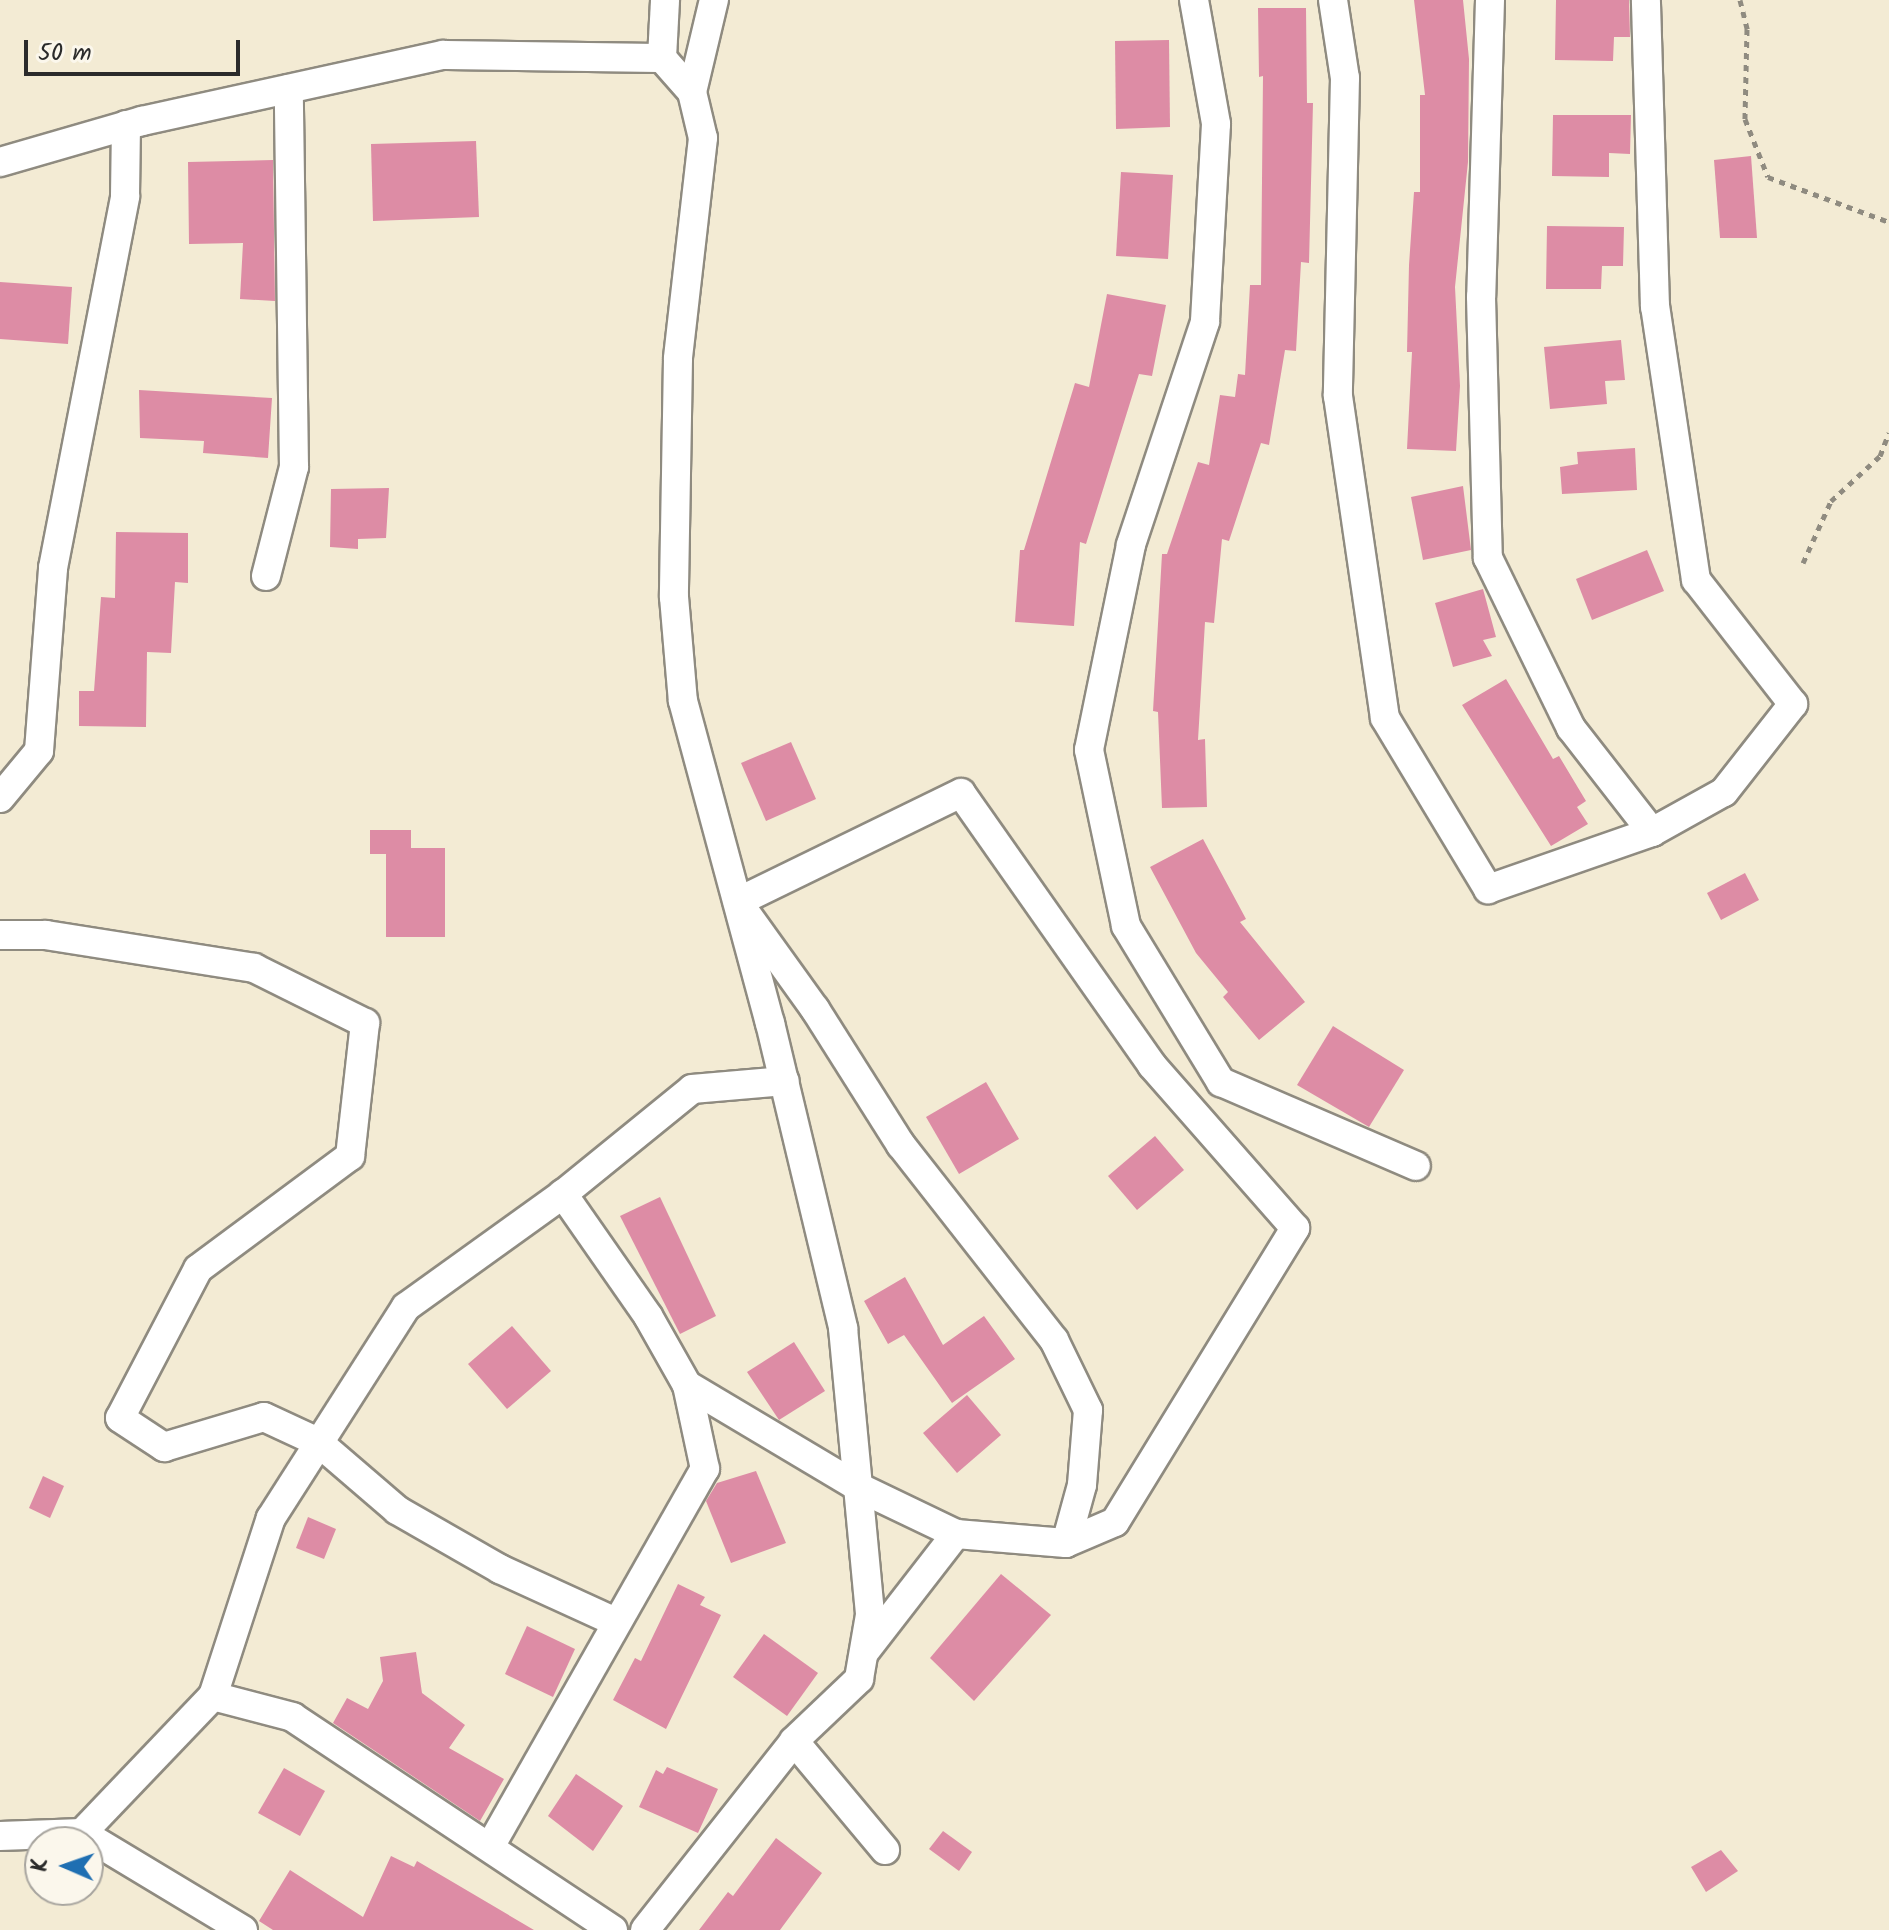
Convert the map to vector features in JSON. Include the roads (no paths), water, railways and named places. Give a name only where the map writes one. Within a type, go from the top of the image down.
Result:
[{"type":"street","points":[[665,0],[662,58],[692,92]]},
{"type":"street","points":[[645,1930],[794,1741],[859,1679],[870,1615],[843,1328],[785,1081],[683,701],[674,597],[678,359],[703,138],[692,92],[714,0]]},
{"type":"street","points":[[1194,0],[1216,124],[1205,322],[1131,545],[1089,750],[1126,926],[1221,1082],[1416,1166]]},
{"type":"street","points":[[1333,0],[1345,78],[1338,396],[1385,718],[1488,889],[1652,832],[1724,792],[1793,704],[1696,580],[1655,307],[1646,0]]},
{"type":"street","points":[[1490,0],[1481,297],[1488,558],[1571,728],[1652,832]]},
{"type":"street","points":[[0,162],[126,125],[443,55],[662,58]]},
{"type":"street","points":[[266,576],[294,467],[289,89]]},
{"type":"street","points":[[0,798],[39,751],[53,568],[125,196],[126,125]]},
{"type":"street","points":[[687,1385],[858,1487],[956,1534],[1066,1543],[1115,1522],[1295,1228],[1152,1065],[961,793],[738,902]]},
{"type":"street","points":[[738,902],[815,1009],[901,1145],[1054,1340],[1088,1410],[1082,1485],[1066,1543]]},
{"type":"street","points":[[0,935],[46,935],[254,968],[365,1023],[350,1156],[198,1269],[120,1418],[164,1447],[264,1417],[318,1442],[397,1510],[500,1569],[616,1622]]},
{"type":"street","points":[[89,1826],[213,1696],[271,1518],[406,1307],[563,1194],[692,1089],[785,1081]]},
{"type":"street","points":[[491,1845],[705,1469],[687,1385],[648,1316],[563,1194]]},
{"type":"street","points":[[863,1653],[956,1534]]},
{"type":"street","points":[[213,1696],[293,1717],[491,1845],[613,1930]]},
{"type":"street","points":[[794,1741],[885,1850]]},
{"type":"street","points":[[0,1836],[24,1835]]},
{"type":"street","points":[[104,1846],[243,1930]]}]
